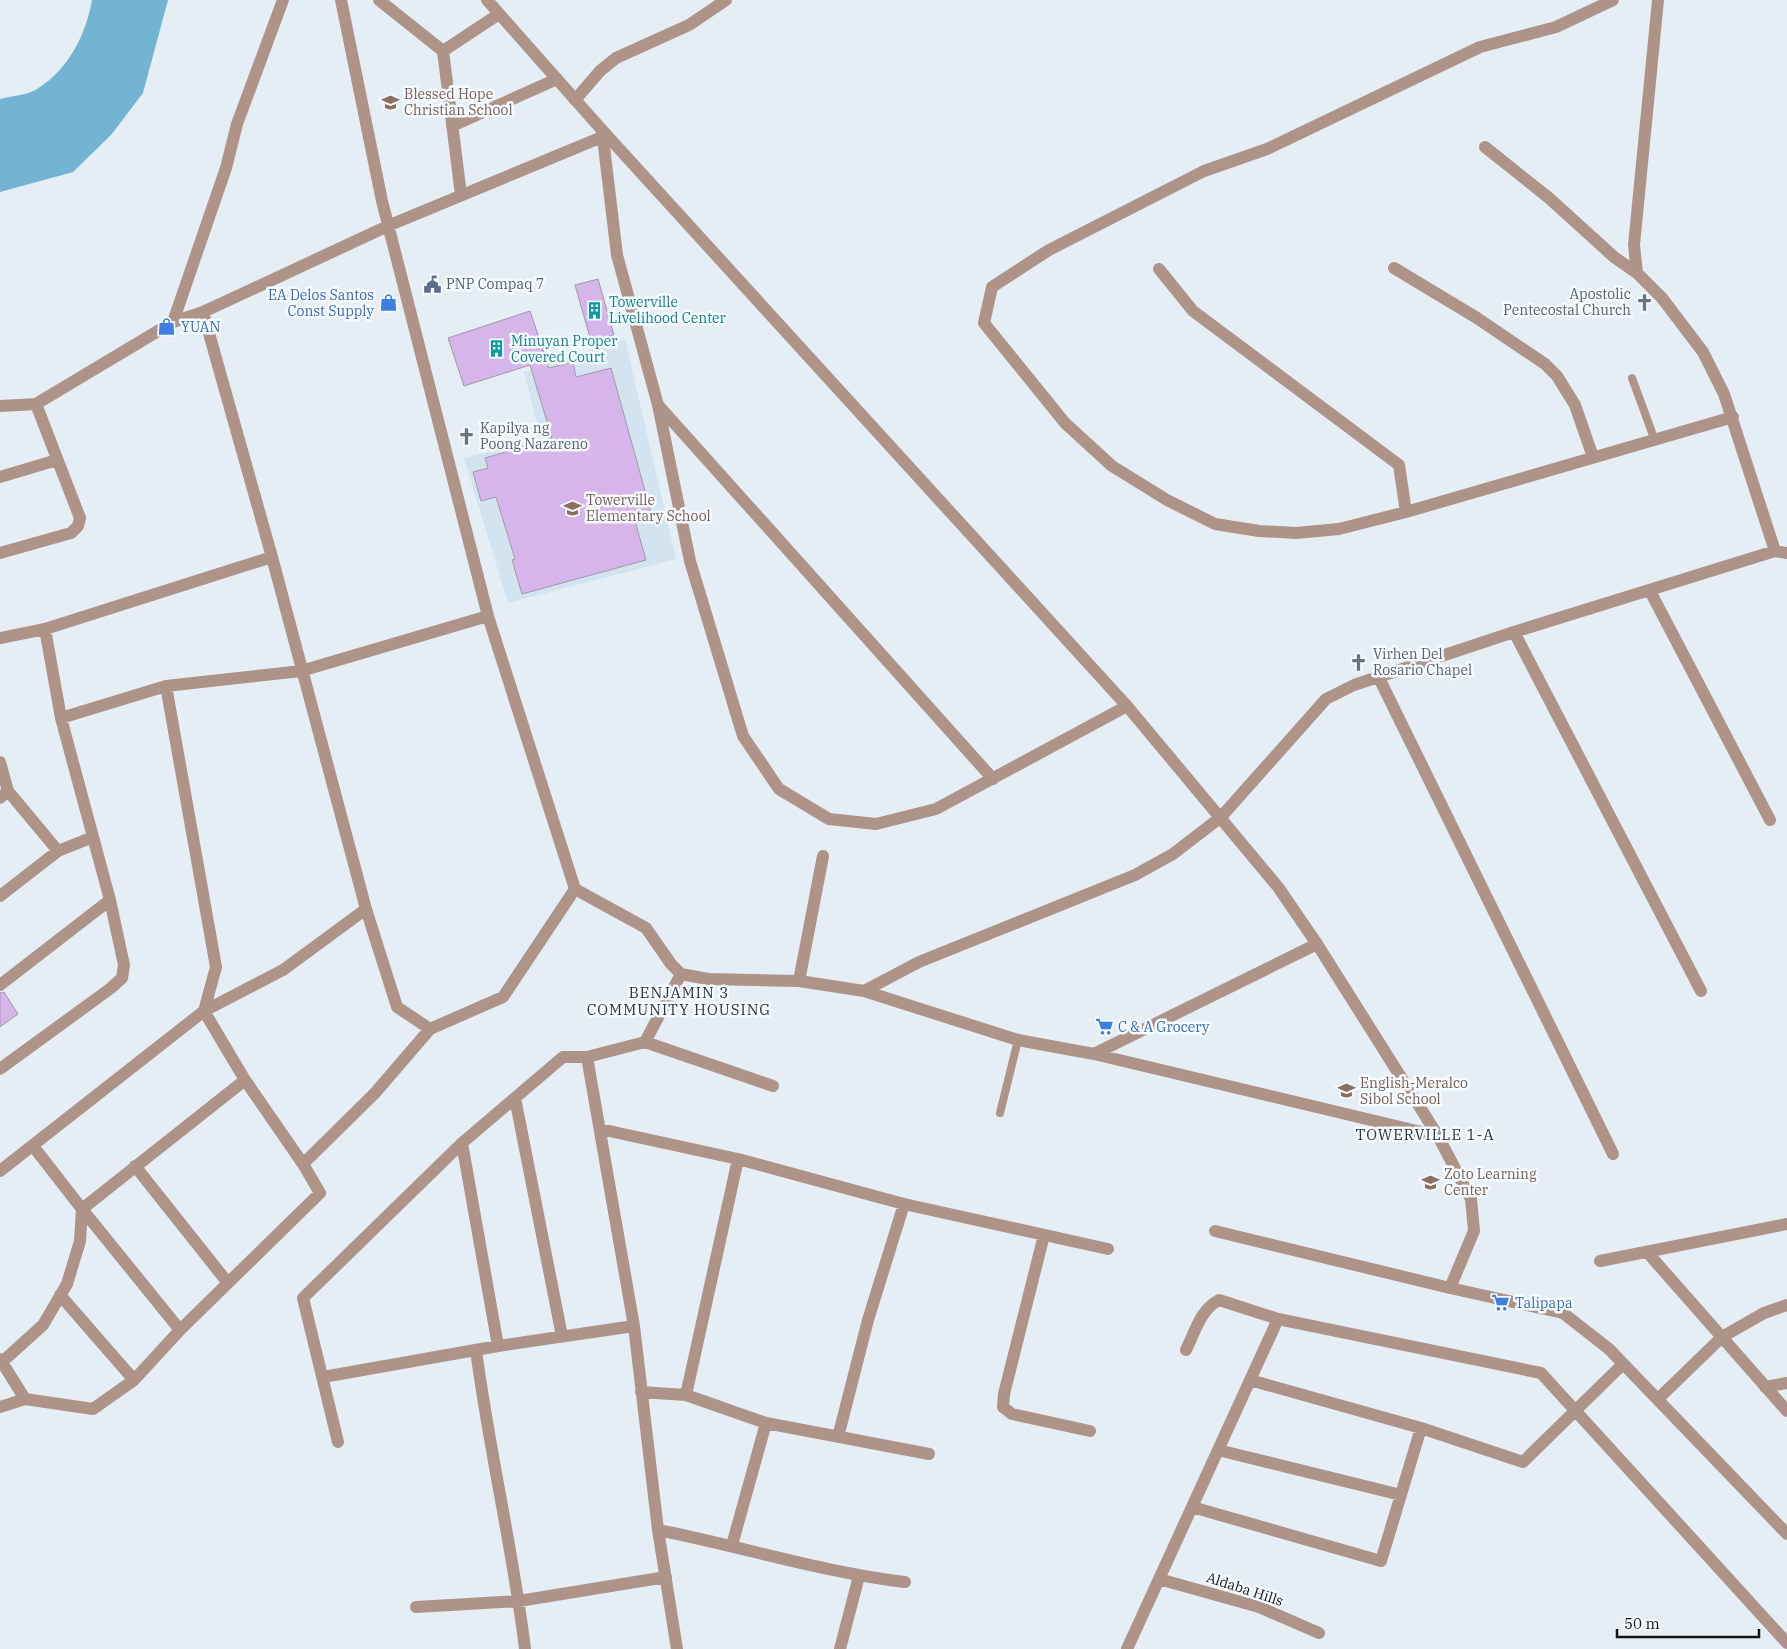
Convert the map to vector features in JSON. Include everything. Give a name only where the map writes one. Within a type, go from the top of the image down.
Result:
[{"type":"street","points":[[173,322],[226,168],[237,124],[283,0]]},
{"type":"street","points":[[341,0],[382,201],[390,225],[488,616],[575,889],[646,928],[671,964],[681,974],[708,979],[799,981],[864,991],[1018,1040],[1094,1054],[1438,1136]]},
{"type":"street","points":[[379,0],[443,51],[461,195]]},
{"type":"street","points":[[487,0],[557,79],[602,134],[1127,706],[1278,887],[1317,944],[1438,1136],[1471,1199],[1474,1231],[1450,1288]]},
{"type":"street","points":[[575,100],[600,71],[616,58],[689,25],[726,0]]},
{"type":"street","points":[[1613,0],[1556,27],[1480,47],[1267,149],[1204,171],[1049,250],[992,287],[984,323],[1065,423],[1112,466],[1167,500],[1215,524],[1258,531],[1296,533],[1339,529],[1406,512],[1654,438],[1733,417]]},
{"type":"street","points":[[1637,273],[1634,245],[1658,0]]},
{"type":"street","points":[[443,51],[500,14]]},
{"type":"street","points":[[452,126],[557,79]]},
{"type":"street","points":[[0,406],[36,404],[173,322],[203,312],[390,225],[602,134]]},
{"type":"street","points":[[602,134],[617,255],[658,405],[690,561],[743,736],[779,789],[829,819],[876,824],[936,809],[1127,706]]},
{"type":"street","points":[[864,991],[919,962],[1135,875],[1173,854],[1221,817],[1326,699],[1354,685],[1514,632],[1781,552],[1733,417],[1703,352],[1662,298],[1637,273],[1614,257],[1556,204],[1485,147]]},
{"type":"street","points":[[1394,268],[1477,318],[1545,364],[1557,376],[1575,405],[1593,456]]},
{"type":"street","points":[[1159,269],[1193,311],[1293,383],[1399,465],[1406,512]]},
{"type":"street","points":[[203,312],[272,557],[366,909],[397,1007],[430,1029]]},
{"type":"street","points":[[0,553],[71,534],[78,526],[80,518],[56,460],[36,404]]},
{"type":"street","points":[[658,405],[993,779]]},
{"type":"street","points":[[0,477],[56,460]]},
{"type":"street","points":[[0,638],[45,629],[272,557]]},
{"type":"street","points":[[1650,591],[1770,820]]},
{"type":"street","points":[[60,718],[166,686],[301,670],[488,616]]},
{"type":"street","points":[[0,1069],[122,978],[124,965],[110,900],[60,718],[45,629]]},
{"type":"street","points":[[1514,632],[1701,991]]},
{"type":"street","points":[[1379,678],[1613,1154]]},
{"type":"street","points":[[0,1408],[26,1399],[94,1409],[134,1380],[180,1330],[320,1193],[303,1164],[245,1080],[204,1011],[216,967],[166,686]]},
{"type":"street","points":[[0,762],[4,795],[58,851]]},
{"type":"street","points":[[0,896],[58,851],[93,837]]},
{"type":"street","points":[[799,981],[823,856]]},
{"type":"street","points":[[303,1164],[375,1093],[430,1029],[503,998],[575,889]]},
{"type":"street","points":[[0,985],[110,900]]},
{"type":"street","points":[[0,1171],[204,1011],[283,970],[366,909]]},
{"type":"street","points":[[1094,1054],[1317,944]]},
{"type":"street","points":[[645,1042],[681,974]]},
{"type":"street","points":[[338,1442],[302,1298],[462,1144],[563,1057],[587,1057],[645,1042],[773,1086]]},
{"type":"street","points":[[587,1057],[634,1326],[658,1530],[677,1649]]},
{"type":"street","points":[[26,1399],[1,1360],[43,1325],[67,1284],[80,1241],[82,1209],[245,1080]]},
{"type":"street","points":[[515,1098],[562,1336]]},
{"type":"street","points":[[600,1129],[738,1159],[904,1204],[1108,1249]]},
{"type":"street","points":[[462,1144],[498,1346]]},
{"type":"street","points":[[33,1146],[180,1330]]},
{"type":"street","points":[[686,1395],[738,1159]]},
{"type":"street","points":[[135,1166],[228,1283]]},
{"type":"street","points":[[838,1437],[868,1320],[904,1204]]},
{"type":"street","points":[[1600,1262],[1787,1224]]},
{"type":"street","points":[[1215,1231],[1563,1314],[1609,1349],[1659,1398],[1787,1534]]},
{"type":"street","points":[[1044,1235],[1004,1394],[1003,1407],[1012,1414],[1090,1431]]},
{"type":"street","points":[[1647,1252],[1787,1411]]},
{"type":"street","points":[[60,1295],[134,1380]]},
{"type":"street","points":[[1186,1350],[1203,1312],[1210,1304],[1219,1300],[1278,1319],[1541,1373],[1787,1643]]},
{"type":"street","points":[[1659,1398],[1722,1337],[1764,1313],[1787,1305]]},
{"type":"street","points":[[1127,1649],[1278,1319]]},
{"type":"street","points":[[323,1377],[498,1346],[634,1326]]},
{"type":"street","points":[[476,1350],[486,1426],[519,1601],[524,1649]]},
{"type":"street","points":[[1250,1380],[1421,1428],[1523,1462],[1624,1364]]},
{"type":"street","points":[[1766,1387],[1787,1383]]},
{"type":"street","points":[[641,1392],[686,1395],[766,1423],[929,1454]]},
{"type":"street","points":[[732,1545],[766,1423]]},
{"type":"street","points":[[1192,1507],[1381,1561],[1421,1428]]},
{"type":"street","points":[[1218,1450],[1401,1495]]},
{"type":"street","points":[[658,1530],[732,1545],[860,1576],[905,1582]]},
{"type":"street","points":[[840,1649],[860,1576]]},
{"type":"street","points":[[416,1607],[519,1601],[666,1577]]},
{"type":"street","name":"Aldaba Hills","points":[[1159,1579],[1260,1608],[1320,1633]]},
{"type":"lane","points":[[1632,378],[1654,438]]},
{"type":"lane","points":[[1000,1112],[1018,1040]]},
{"type":"shaded area","name":"Towerville Elementary School","points":[[625,339],[676,559],[508,603],[464,458],[541,439],[524,372]]},
{"type":"water","points":[[92,0],[168,0],[143,93],[111,135],[73,172],[0,192],[0,99],[33,91],[58,72],[80,39]]},
{"type":"building","name":"Towerville Livelihood Center","points":[[598,279],[614,335],[591,341],[575,285]]},
{"type":"building","name":"Towerville Elementary School","points":[[530,311],[549,368],[573,362],[576,377],[611,368],[652,516],[635,521],[646,560],[522,594],[512,560],[515,559],[496,497],[481,501],[473,472],[488,468],[485,458],[552,438],[530,365],[464,386],[448,338]]},
{"type":"building","points":[[4,992],[18,1014],[0,1027],[0,993]]},
{"type":"place","name":"Blessed Hope Christian School","points":[[390,102]]},
{"type":"place","name":"PNP Compaq 7","points":[[432,284]]},
{"type":"place","name":"Apostolic Pentecostal Church","points":[[1645,302]]},
{"type":"place","name":"EA Delos Santos Const Supply","points":[[388,303]]},
{"type":"place","name":"Towerville Livelihood Center","points":[[595,310]]},
{"type":"place","name":"YUAN","points":[[167,327]]},
{"type":"place","name":"Minuyan Proper Covered Court","points":[[497,349]]},
{"type":"place","name":"Kapilya ng Poong Nazareno","points":[[466,436]]},
{"type":"place","name":"Towerville Elementary School","points":[[572,508]]},
{"type":"place","name":"Virhen Del Rosario Chapel","points":[[1359,662]]},
{"type":"place","name":"C & A Grocery","points":[[1104,1027]]},
{"type":"place","name":"English-Meralco Sibol School","points":[[1346,1091]]},
{"type":"place","name":"Zoto Learning Center","points":[[1430,1182]]},
{"type":"place","name":"Talipapa","points":[[1501,1303]]},
{"type":"district","name":"BENJAMIN 3 COMMUNITY HOUSING","points":[[679,1000]]},
{"type":"district","name":"TOWERVILLE 1-A","points":[[1425,1134]]}]
